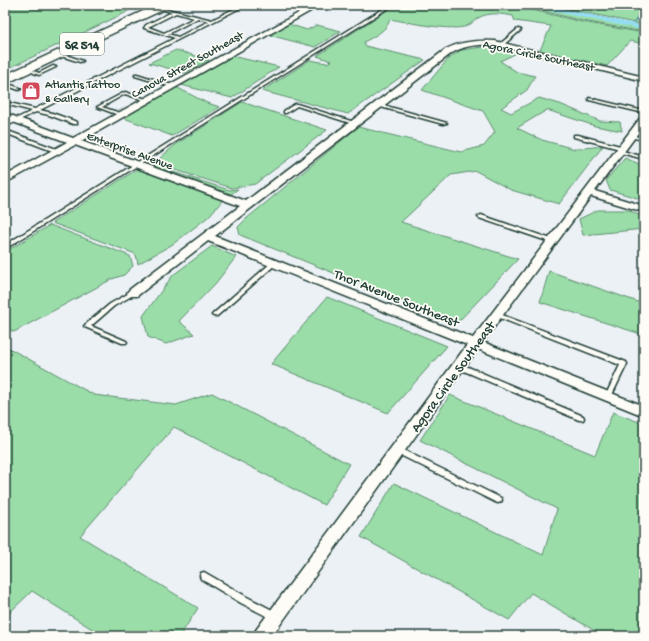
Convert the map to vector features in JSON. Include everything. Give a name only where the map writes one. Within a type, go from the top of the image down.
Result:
[{"type":"main road","name":"SR 514","points":[[5,79],[163,6]]},
{"type":"street","name":"Canova Street Southeast","points":[[5,180],[318,5]]},
{"type":"street","name":"Agora Circle Southeast","points":[[133,293],[448,51],[457,46],[467,43],[480,42],[501,45],[644,78]]},
{"type":"street","name":"Enterprise Avenue","points":[[5,116],[247,205]]},
{"type":"street","name":"Agora Circle Southeast","points":[[262,636],[475,344],[644,119]]},
{"type":"street","points":[[588,192],[644,209]]},
{"type":"street","name":"Thor Avenue Southeast","points":[[206,236],[644,411]]},
{"type":"lane","points":[[5,126],[244,5]]},
{"type":"lane","points":[[5,247],[391,5]]},
{"type":"lane","points":[[163,6],[175,12],[212,21]]},
{"type":"lane","points":[[175,12],[147,26],[146,28],[178,38]]},
{"type":"lane","points":[[164,34],[198,17]]},
{"type":"lane","points":[[501,45],[519,30]]},
{"type":"lane","points":[[59,54],[81,61]]},
{"type":"lane","points":[[26,69],[39,74],[54,67]]},
{"type":"lane","points":[[136,75],[173,86]]},
{"type":"lane","points":[[5,84],[19,89]]},
{"type":"lane","points":[[120,115],[100,107],[125,94],[147,100]]},
{"type":"lane","points":[[590,99],[644,112]]},
{"type":"lane","points":[[5,103],[34,112],[50,114],[75,123]]},
{"type":"lane","points":[[285,112],[296,105],[354,123]]},
{"type":"lane","points":[[378,105],[445,123]]},
{"type":"lane","points":[[5,131],[57,151]]},
{"type":"lane","points":[[576,136],[644,158]]},
{"type":"lane","points":[[631,136],[644,139]]},
{"type":"lane","points":[[481,217],[552,241]]},
{"type":"lane","points":[[215,315],[274,264]]},
{"type":"lane","points":[[124,342],[87,326],[112,305],[133,293]]},
{"type":"lane","points":[[497,315],[624,364],[608,396]]},
{"type":"lane","points":[[459,366],[581,418]]},
{"type":"lane","points":[[397,450],[498,500]]},
{"type":"lane","points":[[204,576],[276,617]]},
{"type":"green space","points":[[5,5],[136,5],[125,13],[5,70]]},
{"type":"green space","points":[[395,5],[512,5],[582,22],[644,33],[644,44],[630,41],[607,66],[540,50],[551,26],[515,21],[513,16],[488,14],[461,28],[430,26],[390,19],[389,23],[383,30],[364,42],[365,46],[425,60],[348,114],[262,91],[310,60],[327,63],[331,61],[317,56]]},
{"type":"green space","points":[[518,5],[546,5],[644,27],[644,32],[583,21]]},
{"type":"green space","points":[[551,5],[644,5],[644,25]]},
{"type":"green space","points":[[288,24],[307,30],[317,25],[341,31],[315,47],[269,35]]},
{"type":"green space","points":[[490,46],[519,52],[500,61],[517,72],[535,76],[527,90],[501,108],[511,113],[539,98],[560,104],[600,121],[620,122],[622,131],[595,126],[547,110],[517,128],[542,140],[575,149],[603,146],[559,204],[511,190],[476,171],[451,175],[401,222],[518,259],[457,323],[240,235],[238,227],[246,219],[358,127],[461,152],[484,146],[495,132],[483,111],[422,90],[448,59],[461,50]]},
{"type":"green space","points":[[176,50],[209,60],[185,73],[149,63]]},
{"type":"green space","points":[[232,56],[279,67],[232,98],[181,85]]},
{"type":"green space","points":[[176,87],[207,103],[220,107],[172,136],[124,118],[127,115]]},
{"type":"green space","points":[[242,102],[327,130],[255,184],[232,188],[169,168],[160,158],[175,145]]},
{"type":"green space","points":[[155,158],[167,170],[229,190],[238,189],[223,200],[208,217],[173,244],[138,264],[136,255],[133,253],[52,223]]},
{"type":"green space","points":[[625,158],[644,166],[644,200],[610,190],[606,180]]},
{"type":"green space","points":[[598,210],[629,210],[644,218],[644,229],[583,235],[579,219]]},
{"type":"green space","points":[[50,225],[130,256],[133,266],[124,275],[112,279],[14,332],[5,327],[5,252]]},
{"type":"green space","points":[[212,246],[236,257],[215,284],[179,321],[194,334],[166,344],[148,337],[143,316],[173,275]]},
{"type":"green space","points":[[549,271],[644,304],[644,335],[540,302]]},
{"type":"green space","points":[[327,297],[447,346],[388,413],[271,364]]},
{"type":"green space","points":[[5,346],[94,395],[176,405],[212,393],[349,464],[324,505],[174,427],[80,536],[198,608],[180,636],[103,636],[32,591],[5,617]]},
{"type":"green space","points":[[450,395],[595,455],[613,412],[644,424],[644,636],[595,636],[595,631],[531,593],[509,620],[361,537],[394,483],[543,555],[557,509],[420,440]]},
{"type":"waterway","points":[[533,5],[644,28]]},
{"type":"waterway","points":[[632,26],[644,8]]},
{"type":"place","name":"Atlantis Tattoo & Gallery","points":[[31,91]]}]
